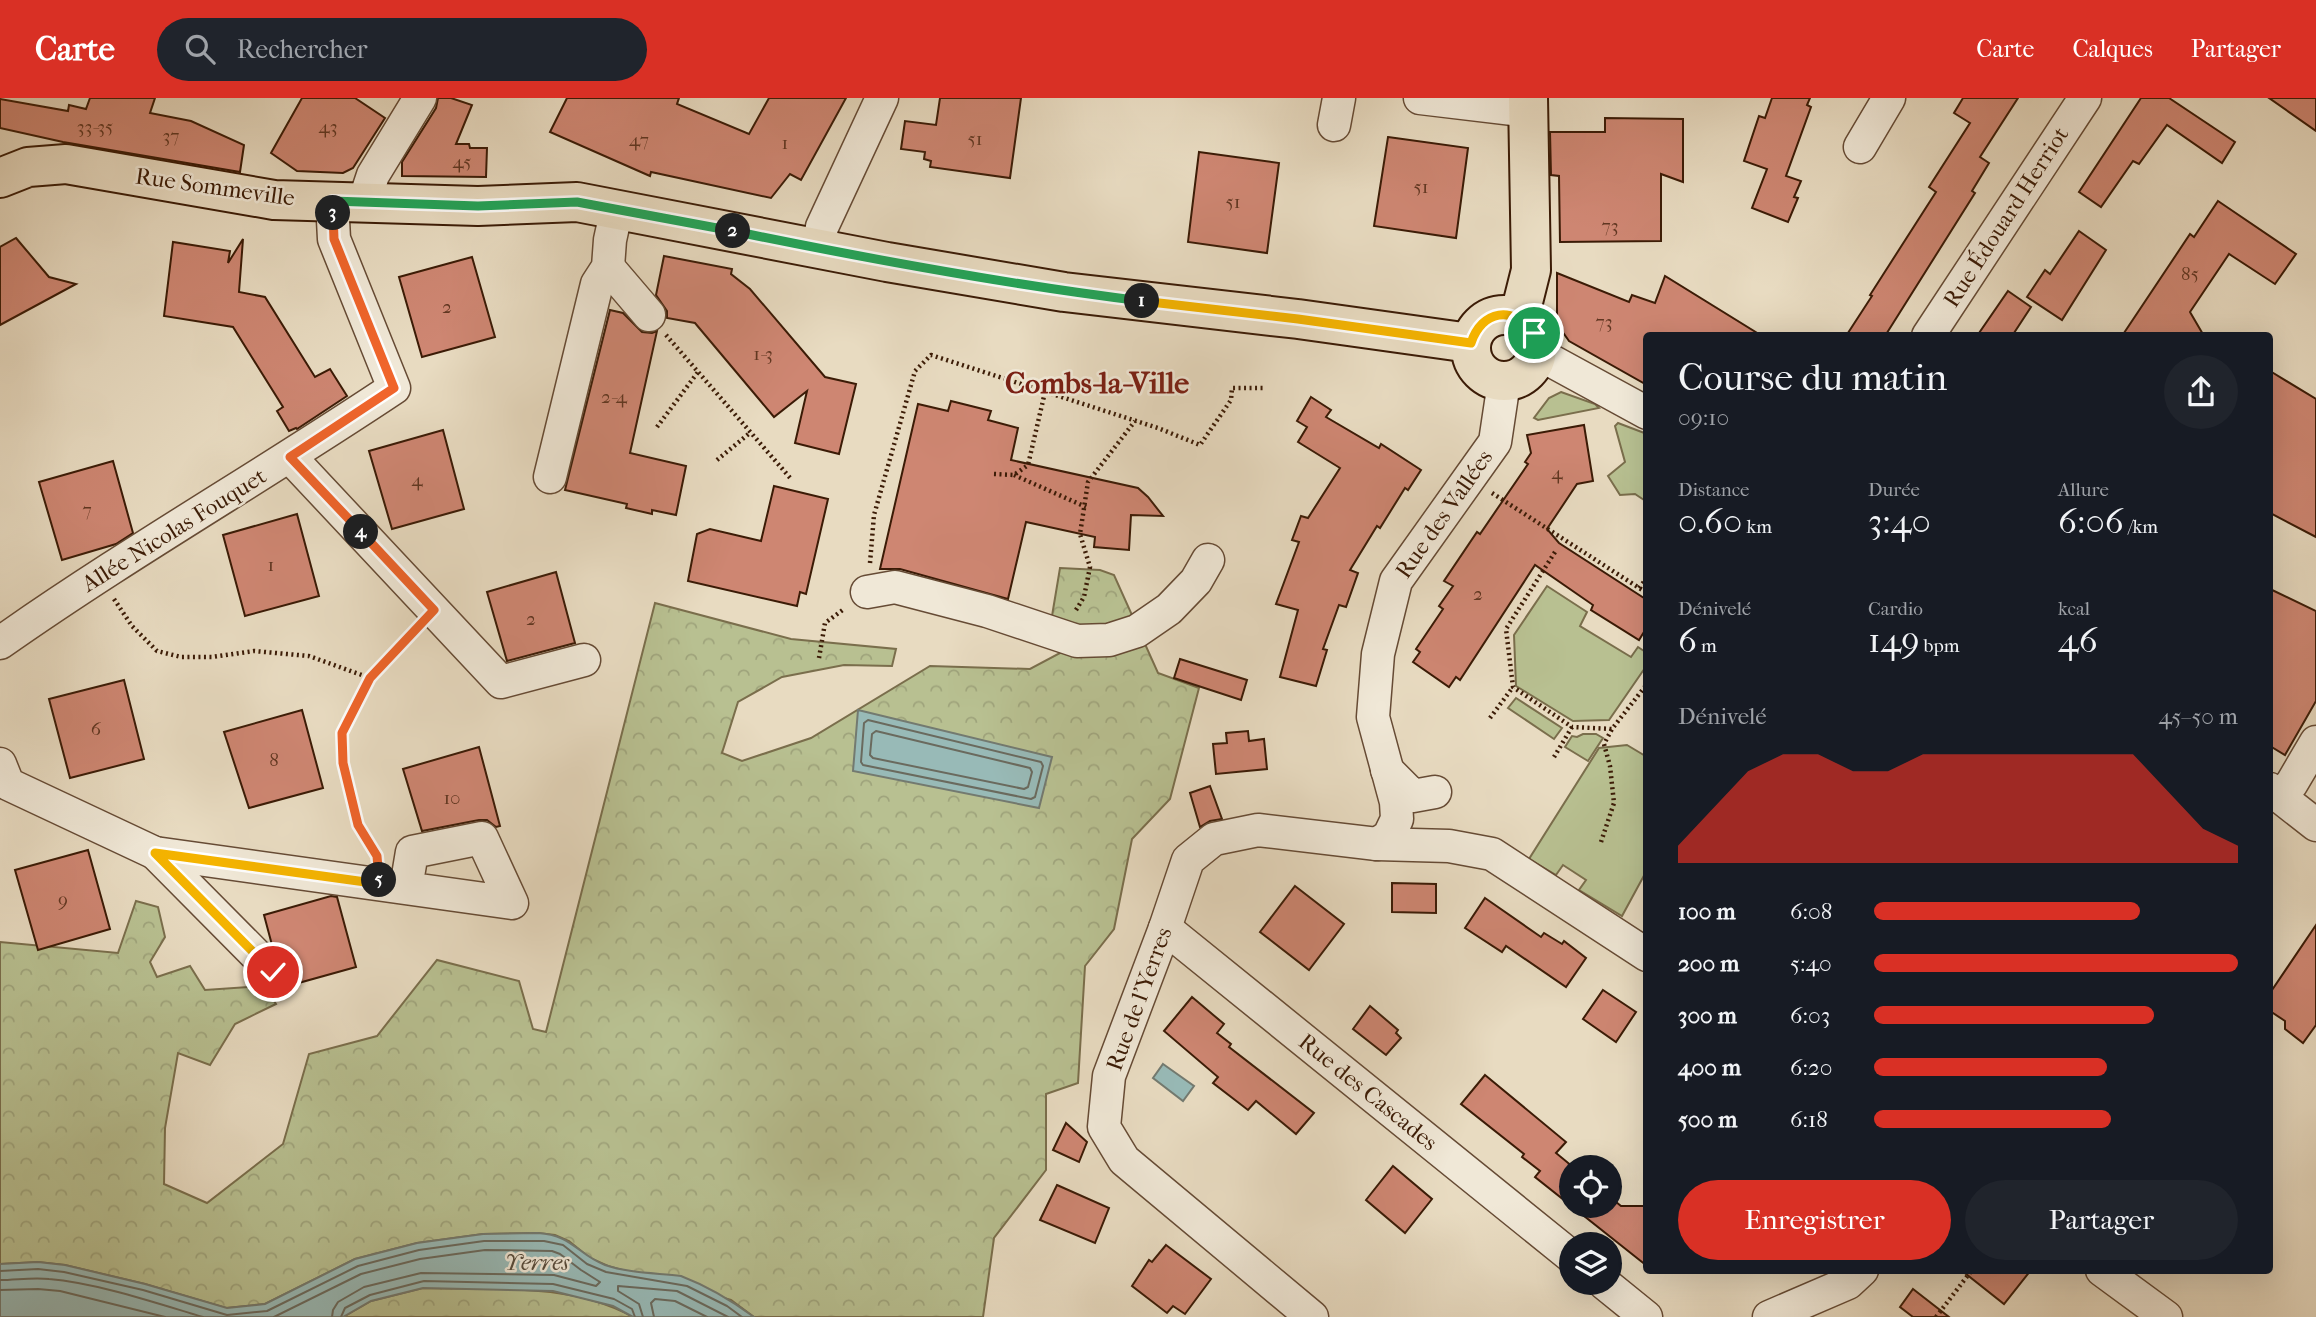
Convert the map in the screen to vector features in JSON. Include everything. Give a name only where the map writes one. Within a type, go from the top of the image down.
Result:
[{"type":"main road","points":[[1519,318],[1531,270],[1528,105]]},
{"type":"main road","name":"Rue Sommeville","points":[[0,178],[28,167],[66,164],[274,200],[478,206],[577,202],[887,262],[1065,292],[1298,319],[1471,343]]},
{"type":"main road","points":[[1499,315],[1519,318],[1534,333],[1537,353],[1529,370],[1522,377],[1504,382],[1492,380],[1475,365],[1471,354],[1474,332],[1489,318],[1499,315]]},
{"type":"street","points":[[348,202],[373,175],[420,98]]},
{"type":"street","points":[[818,248],[822,227],[882,98]]},
{"type":"street","points":[[1420,98],[1528,105]]},
{"type":"street","points":[[1860,147],[1889,98]]},
{"type":"street","name":"Rue Édouard Herriot","points":[[1931,332],[2085,98]]},
{"type":"street","name":"Allée Nicolas Fouquet","points":[[0,643],[394,388],[334,239],[348,202]]},
{"type":"street","points":[[550,477],[597,284],[608,267],[617,208]]},
{"type":"street","points":[[608,267],[649,315]]},
{"type":"street","points":[[1537,353],[1643,411]]},
{"type":"street","name":"Rue des Vallées","points":[[1377,844],[1390,835],[1397,819],[1396,802],[1373,717],[1378,654],[1396,581],[1494,442],[1504,382]]},
{"type":"street","points":[[290,457],[501,681],[583,660]]},
{"type":"street","points":[[867,592],[895,587],[987,611],[1077,641],[1109,640],[1137,631],[1170,609],[1196,581],[1208,560]]},
{"type":"street","points":[[2316,742],[2292,783],[2276,793],[2316,825]]},
{"type":"street","points":[[0,764],[8,784],[155,853],[393,886]]},
{"type":"street","points":[[1386,769],[1413,796],[1436,792]]},
{"type":"street","name":"Rue de l'Yerres","points":[[1312,1317],[1124,1160],[1104,1127],[1109,1076],[1188,860],[1214,839],[1258,830],[1377,844],[1449,846],[1492,854],[1643,952]]},
{"type":"street","points":[[155,853],[273,972]]},
{"type":"street","name":"Rue des Cascades","points":[[1165,928],[1559,1246]]},
{"type":"street","points":[[1769,1317],[1848,1283],[1858,1274]]},
{"type":"street","points":[[2107,1274],[2166,1317]]},
{"type":"street","points":[[1619,1295],[1646,1317]]},
{"type":"path","points":[[649,315],[792,480]]},
{"type":"path","points":[[878,505],[915,371],[931,355],[1158,428],[1200,445],[1231,400],[1232,388],[1265,388]]},
{"type":"path","points":[[657,427],[698,372]]},
{"type":"path","points":[[1014,475],[1028,465],[1045,392]]},
{"type":"path","points":[[1061,634],[1084,597],[1090,567],[1080,534],[1088,482],[1135,421]]},
{"type":"path","points":[[717,460],[751,432]]},
{"type":"path","points":[[994,474],[1014,475],[1086,507]]},
{"type":"path","points":[[1468,478],[1643,590]]},
{"type":"path","points":[[1490,718],[1513,687],[1506,629],[1555,552]]},
{"type":"path","points":[[100,577],[132,626],[158,651],[181,657],[212,657],[254,651],[309,656],[370,678]]},
{"type":"path","points":[[1639,588],[1643,583]]},
{"type":"path","points":[[393,886],[358,825],[343,763],[342,733],[370,678],[434,610]]},
{"type":"path","points":[[1513,687],[1572,727],[1612,729]]},
{"type":"path","points":[[1601,842],[1614,803],[1610,766],[1604,744],[1612,729],[1643,689]]},
{"type":"path","points":[[1554,757],[1572,727]]},
{"type":"path","points":[[1937,1317],[1969,1274]]},
{"type":"green space","points":[[1561,392],[1595,404],[1599,408],[1538,420],[1534,418],[1549,398]]},
{"type":"green space","points":[[1618,423],[1643,432],[1643,499],[1635,494],[1620,495],[1608,476],[1625,462],[1615,426]]},
{"type":"green space","points":[[1060,568],[1100,570],[1114,575],[1158,673],[1199,688],[1170,799],[1132,839],[1114,929],[1085,966],[1078,1083],[1046,1094],[1046,1170],[994,1238],[983,1317],[754,1317],[731,1300],[608,1266],[590,1258],[569,1241],[555,1235],[538,1233],[483,1234],[417,1243],[355,1259],[265,1304],[226,1308],[145,1284],[65,1265],[38,1262],[0,1264],[0,942],[118,953],[136,901],[158,907],[165,937],[150,962],[157,977],[190,966],[205,990],[265,986],[276,1004],[235,1024],[210,1065],[178,1053],[165,1128],[164,1184],[207,1203],[283,1144],[309,1054],[377,1036],[437,960],[519,981],[533,1029],[546,1032],[655,603],[791,639],[896,649],[892,666],[844,665],[782,677],[738,702],[722,753],[742,761],[811,738],[930,666],[1030,669],[1062,652],[1052,616]]},
{"type":"green space","points":[[1547,586],[1587,612],[1580,626],[1631,657],[1638,647],[1643,650],[1643,671],[1609,720],[1573,721],[1516,686],[1514,635]]},
{"type":"green space","points":[[1516,698],[1562,728],[1554,739],[1508,708]]},
{"type":"green space","points":[[1596,734],[1603,738],[1588,761],[1565,747],[1572,736]]},
{"type":"green space","points":[[1627,745],[1643,755],[1643,877],[1622,916],[1579,890],[1586,880],[1563,865],[1556,875],[1529,859],[1599,748]]},
{"type":"green space","points":[[423,1288],[557,1293],[583,1298],[633,1317],[343,1317],[371,1301]]},
{"type":"water","points":[[858,710],[1052,757],[1039,808],[853,771]]},
{"type":"water","points":[[1163,1064],[1194,1086],[1183,1101],[1153,1078]]},
{"type":"water","name":"Yerres","points":[[538,1233],[559,1237],[595,1261],[614,1268],[681,1276],[719,1294],[754,1317],[633,1317],[613,1306],[553,1291],[423,1288],[371,1301],[343,1317],[0,1317],[0,1264],[38,1262],[65,1265],[145,1284],[227,1308],[265,1304],[355,1259],[417,1243],[483,1234]]},
{"type":"building","points":[[90,98],[155,98],[150,113],[191,121],[244,145],[240,172],[63,142],[0,128],[0,99],[68,111],[69,105],[86,109]]},
{"type":"building","points":[[302,98],[355,98],[385,118],[353,168],[343,173],[297,171],[271,153]]},
{"type":"building","points":[[438,98],[451,98],[472,105],[456,144],[469,144],[470,148],[487,148],[486,177],[402,176],[402,162],[436,108]]},
{"type":"building","points":[[567,98],[679,98],[677,104],[749,134],[769,98],[846,98],[801,180],[790,174],[771,198],[651,172],[650,176],[550,132]]},
{"type":"building","points":[[940,98],[1021,98],[1010,178],[930,167],[931,161],[924,159],[925,152],[901,149],[905,121],[936,125]]},
{"type":"building","points":[[1772,98],[1810,98],[1807,105],[1811,107],[1786,176],[1801,181],[1794,197],[1798,198],[1788,222],[1752,208],[1767,169],[1744,161],[1759,116],[1765,118]]},
{"type":"building","points":[[1963,98],[2018,98],[1980,157],[1989,163],[1972,191],[1975,193],[1888,332],[1849,332],[1936,192],[1929,187],[1970,123],[1954,113]]},
{"type":"building","points":[[2141,98],[2169,98],[2235,142],[2222,163],[2167,125],[2139,164],[2133,161],[2101,207],[2079,192]]},
{"type":"building","points":[[2269,98],[2316,98],[2316,131]]},
{"type":"building","points":[[1605,118],[1683,119],[1683,182],[1661,174],[1661,241],[1560,242],[1559,176],[1551,175],[1550,132],[1605,132]]},
{"type":"building","points":[[1388,137],[1468,148],[1456,238],[1374,226]]},
{"type":"building","points":[[1199,152],[1279,163],[1267,253],[1188,242]]},
{"type":"building","points":[[2218,201],[2296,254],[2275,284],[2229,254],[2190,312],[2202,332],[2125,332],[2190,234],[2194,237]]},
{"type":"building","points":[[2079,231],[2106,250],[2062,320],[2027,297],[2045,270],[2050,274]]},
{"type":"building","points":[[16,238],[49,277],[76,284],[0,325],[0,247]]},
{"type":"building","points":[[243,239],[239,292],[265,297],[315,377],[330,369],[347,396],[297,429],[289,431],[277,411],[283,407],[233,327],[164,316],[173,242],[230,251],[228,263]]},
{"type":"building","points":[[664,256],[732,269],[731,274],[750,289],[825,377],[856,384],[839,454],[795,443],[807,391],[774,417],[695,323],[667,318],[667,311],[656,295]]},
{"type":"building","points":[[472,257],[495,337],[422,357],[399,277]]},
{"type":"building","points":[[1557,273],[1629,302],[1632,295],[1655,303],[1665,276],[1756,332],[1643,332],[1643,383],[1569,341],[1557,324]]},
{"type":"building","points":[[2008,291],[2031,307],[2015,332],[1980,332]]},
{"type":"building","points":[[610,310],[623,313],[642,332],[657,331],[630,453],[686,466],[676,515],[652,510],[652,514],[626,508],[627,504],[565,490]]},
{"type":"building","points":[[2273,373],[2316,399],[2316,537],[2273,515]]},
{"type":"building","points":[[1311,397],[1331,410],[1326,417],[1379,448],[1381,444],[1421,470],[1408,490],[1405,488],[1380,528],[1377,526],[1350,570],[1358,573],[1346,607],[1339,605],[1323,649],[1327,650],[1316,686],[1280,677],[1298,610],[1276,604],[1299,542],[1292,540],[1301,516],[1308,518],[1340,468],[1298,442],[1307,427],[1297,421]]},
{"type":"building","points":[[951,401],[991,411],[988,420],[1018,428],[1011,460],[1138,488],[1163,516],[1131,515],[1129,550],[1094,547],[1095,537],[1026,522],[1008,599],[900,569],[880,569],[918,404],[948,411]]},
{"type":"building","points":[[1584,425],[1593,481],[1577,484],[1547,529],[1559,543],[1643,597],[1643,634],[1639,640],[1591,610],[1593,605],[1535,565],[1460,680],[1456,677],[1449,687],[1413,662],[1420,652],[1416,649],[1443,609],[1439,606],[1453,586],[1444,581],[1528,464],[1525,462],[1531,453],[1527,435]]},
{"type":"building","points":[[443,430],[464,509],[392,529],[369,451]]},
{"type":"building","points":[[113,461],[133,533],[116,544],[62,560],[39,482]]},
{"type":"building","points":[[774,486],[828,499],[806,594],[800,592],[797,606],[688,581],[697,534],[710,529],[761,541]]},
{"type":"building","points":[[297,514],[319,596],[245,616],[223,535]]},
{"type":"building","points":[[556,572],[575,643],[507,661],[487,592]]},
{"type":"building","points":[[2273,590],[2316,611],[2316,701],[2285,755],[2273,748]]},
{"type":"building","points":[[1180,659],[1247,680],[1241,700],[1174,678]]},
{"type":"building","points":[[124,680],[144,759],[70,778],[49,699]]},
{"type":"building","points":[[302,710],[323,788],[249,808],[224,732]]},
{"type":"building","points":[[1248,731],[1249,741],[1264,739],[1267,769],[1216,774],[1213,744],[1227,743],[1226,733]]},
{"type":"building","points":[[479,747],[500,826],[496,827],[487,820],[479,820],[422,831],[403,769]]},
{"type":"building","points":[[1210,786],[1222,819],[1210,821],[1200,827],[1190,793]]},
{"type":"building","points":[[88,850],[110,929],[38,950],[15,870]]},
{"type":"building","points":[[1392,883],[1436,884],[1436,913],[1392,912]]},
{"type":"building","points":[[1295,886],[1344,924],[1309,970],[1260,932]]},
{"type":"building","points":[[331,896],[337,897],[356,967],[284,987],[290,977],[291,967],[272,945],[264,915]]},
{"type":"building","points":[[1485,898],[1541,937],[1544,933],[1562,944],[1564,941],[1586,958],[1566,987],[1506,946],[1502,952],[1465,928]]},
{"type":"building","points":[[2316,925],[2316,1025],[2303,1043],[2285,1029],[2285,1021],[2273,1013],[2273,989]]},
{"type":"building","points":[[1603,990],[1636,1012],[1616,1042],[1583,1019]]},
{"type":"building","points":[[1192,997],[1224,1024],[1217,1033],[1231,1044],[1229,1047],[1314,1113],[1296,1134],[1256,1101],[1248,1110],[1213,1083],[1218,1077],[1164,1031]]},
{"type":"building","points":[[1370,1006],[1398,1030],[1396,1033],[1401,1038],[1386,1055],[1353,1029]]},
{"type":"building","points":[[1485,1075],[1566,1142],[1556,1153],[1559,1155],[1559,1196],[1535,1177],[1540,1171],[1522,1157],[1524,1154],[1461,1104]]},
{"type":"building","points":[[1066,1123],[1087,1142],[1079,1162],[1053,1150]]},
{"type":"building","points":[[1393,1166],[1432,1199],[1405,1233],[1366,1200]]},
{"type":"building","points":[[1057,1185],[1109,1208],[1095,1243],[1040,1220]]},
{"type":"building","points":[[1622,1206],[1643,1206],[1643,1263],[1622,1246],[1622,1232],[1604,1232],[1587,1218],[1622,1218]]},
{"type":"building","points":[[1166,1245],[1211,1279],[1185,1314],[1173,1306],[1167,1313],[1132,1286],[1149,1260],[1152,1262]]},
{"type":"building","points":[[1966,1274],[2028,1274],[2004,1304]]},
{"type":"building","points":[[1913,1289],[1949,1317],[1913,1317],[1900,1307]]},
{"type":"district","name":"Combs-la-Ville","points":[[1097,383]]},
{"type":"route","points":[[273,972],[155,853],[380,884],[377,856],[358,825],[343,763],[342,733],[370,678],[434,610],[290,457],[394,388],[334,239],[332,201],[478,206],[577,202],[887,262],[1065,292],[1298,319],[1471,343],[1480,324],[1489,318],[1509,315],[1519,318],[1534,333]]}]
